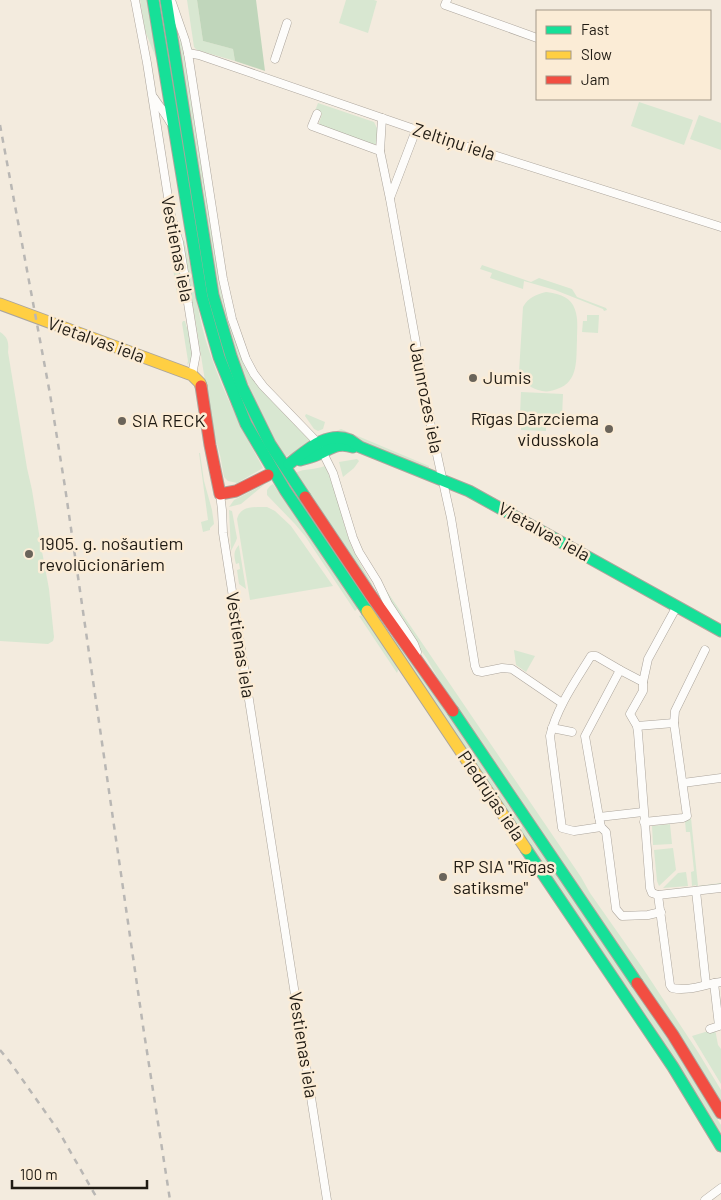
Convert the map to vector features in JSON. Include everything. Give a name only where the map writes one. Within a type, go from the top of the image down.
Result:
[{"type":"main road","name":"Vestienas iela","points":[[154,0],[174,133],[202,297],[210,330],[246,424],[276,471]]},
{"type":"main road","name":"Vestienas iela","points":[[166,0],[213,295],[242,387],[270,444],[276,471]]},
{"type":"main road","name":"Vietalvas iela","points":[[0,304],[192,375]]},
{"type":"main road","name":"Vestienas iela","points":[[192,375],[200,383],[220,494]]},
{"type":"main road","name":"Vietalvas iela","points":[[320,448],[326,438],[337,436],[345,438],[353,441],[360,447],[469,491],[721,631]]},
{"type":"main road","points":[[220,494],[236,491],[276,471]]},
{"type":"main road","name":"Piedrujas iela","points":[[276,471],[370,594],[449,704],[673,1035],[721,1113]]},
{"type":"main road","name":"Piedrujas iela","points":[[276,471],[285,490],[674,1067],[721,1146]]},
{"type":"street","name":"Vestienas iela","points":[[135,0],[152,94],[170,216],[179,242],[184,272],[196,354],[192,375]]},
{"type":"street","points":[[171,0],[188,53],[223,279],[232,319],[246,359],[263,386],[320,448],[333,473],[359,552],[377,581],[388,604],[414,644],[427,674]]},
{"type":"street","points":[[447,0],[445,5],[536,38]]},
{"type":"street","points":[[275,59],[287,23]]},
{"type":"street","name":"Zeltiņu iela","points":[[188,53],[199,55],[450,142],[721,227]]},
{"type":"street","name":"Vestienas iela","points":[[152,94],[167,116],[174,133]]},
{"type":"street","points":[[317,114],[312,126],[380,151]]},
{"type":"street","name":"Jaunrozes iela","points":[[382,118],[380,151],[432,432],[451,518],[475,666],[477,671],[482,672],[502,668],[512,669],[562,703]]},
{"type":"street","points":[[390,199],[416,130]]},
{"type":"street","name":"Vestienas iela","points":[[220,494],[223,533],[327,1200]]},
{"type":"street","points":[[677,606],[648,659],[643,691],[630,714],[637,726],[650,888],[652,893],[658,895],[721,888]]},
{"type":"street","points":[[644,822],[687,816],[674,723],[675,711],[706,650]]},
{"type":"street","points":[[601,827],[574,831],[562,828],[550,736],[552,728],[562,703],[591,656],[596,656],[643,682]]},
{"type":"street","points":[[620,670],[579,734],[598,817],[601,827],[606,832],[616,909],[622,916],[648,915],[661,912]]},
{"type":"street","points":[[637,726],[674,723]]},
{"type":"street","points":[[552,728],[579,734]]},
{"type":"street","points":[[683,783],[721,778]]},
{"type":"street","points":[[598,817],[643,812]]},
{"type":"street","points":[[696,891],[714,983],[719,1026],[710,1029]]},
{"type":"street","points":[[658,895],[672,988],[695,987],[714,983]]},
{"type":"street","points":[[706,1200],[721,1188]]},
{"type":"green space","points":[[140,0],[149,0],[157,58],[145,31]]},
{"type":"green space","points":[[187,0],[197,0],[203,41],[233,49],[235,61],[197,50],[194,47]]},
{"type":"green space","points":[[197,0],[256,0],[265,71],[235,61],[233,49],[203,41]]},
{"type":"green space","points":[[346,0],[377,1],[368,33],[339,23]]},
{"type":"green space","points":[[178,39],[181,40],[183,51],[222,296],[232,332],[255,382],[310,441],[309,445],[285,457],[272,438],[256,406],[236,359],[217,289]]},
{"type":"green space","points":[[639,102],[693,120],[684,145],[631,126]]},
{"type":"green space","points":[[318,103],[374,122],[377,128],[377,144],[372,145],[321,126],[319,123],[322,114],[315,111]]},
{"type":"green space","points":[[699,115],[721,123],[721,150],[690,139]]},
{"type":"green space","points":[[167,214],[178,257],[180,295],[177,294],[165,215]]},
{"type":"green space","points":[[184,239],[205,338],[231,404],[263,468],[237,483],[228,481],[224,477],[212,425]]},
{"type":"green space","points":[[482,265],[531,282],[539,278],[572,289],[577,297],[607,310],[604,311],[555,290],[524,281],[523,289],[490,278],[492,273],[480,269]]},
{"type":"green space","points":[[546,292],[568,299],[573,305],[576,313],[577,327],[576,362],[573,375],[564,386],[554,390],[543,391],[529,385],[524,381],[519,372],[523,307],[533,297]]},
{"type":"green space","points":[[587,315],[599,315],[598,333],[582,332],[583,321],[587,321]]},
{"type":"green space","points":[[183,321],[185,321],[193,350],[191,361],[187,365],[188,361]]},
{"type":"green space","points":[[0,332],[5,336],[8,343],[27,468],[49,589],[54,637],[53,641],[48,644],[0,641]]},
{"type":"green space","points":[[521,392],[563,394],[562,417],[520,415]]},
{"type":"green space","points":[[306,414],[325,422],[323,429],[318,431],[314,429],[305,416]]},
{"type":"green space","points":[[521,417],[546,418],[546,431],[521,430]]},
{"type":"green space","points":[[341,429],[429,466],[428,470],[330,434]]},
{"type":"green space","points":[[199,453],[214,524],[210,530],[203,532],[201,522],[208,520]]},
{"type":"green space","points":[[357,459],[359,461],[354,468],[343,477],[339,462]]},
{"type":"green space","points":[[325,466],[349,540],[371,585],[295,473]]},
{"type":"green space","points":[[265,484],[241,504],[229,507],[234,500]]},
{"type":"green space","points":[[273,484],[352,597],[358,608],[355,611],[305,536],[267,495],[267,490]]},
{"type":"green space","points":[[267,507],[275,511],[291,526],[333,586],[250,600],[237,519],[243,510]]},
{"type":"green space","points":[[229,510],[232,511],[237,538],[231,551]]},
{"type":"green space","points":[[239,545],[246,589],[239,584],[237,570],[240,569],[239,563],[236,564],[235,552]]},
{"type":"green space","points":[[382,584],[698,1052],[721,1090],[721,1103],[443,687],[427,659],[396,614]]},
{"type":"green space","points":[[363,615],[395,664],[398,670],[397,673],[359,616]]},
{"type":"green space","points":[[393,637],[426,680],[648,1006],[721,1125],[721,1137],[650,1021],[461,744],[392,639]]},
{"type":"green space","points":[[514,650],[535,656],[526,672],[516,665]]},
{"type":"green space","points":[[691,818],[698,886],[721,883],[721,885],[696,888],[696,885],[692,886],[691,872],[694,871],[690,832],[686,832],[685,821]]},
{"type":"green space","points":[[670,824],[672,844],[653,845],[652,826]]},
{"type":"green space","points":[[673,848],[676,870],[659,886],[654,850]]},
{"type":"green space","points":[[686,872],[688,886],[663,888],[678,873]]},
{"type":"green space","points":[[715,1029],[718,1045],[721,1049],[721,1084],[692,1036]]},
{"type":"railway","points":[[0,125],[50,394],[65,487],[170,1200]]},
{"type":"railway","points":[[0,1050],[58,1130],[98,1200]]},
{"type":"traffic: fast","points":[[153,0],[202,297],[219,357],[246,424],[285,490],[367,611]]},
{"type":"traffic: fast","points":[[166,0],[213,295],[242,387],[270,444],[305,497]]},
{"type":"traffic: fast","points":[[289,464],[317,443],[333,438],[350,440],[360,447],[469,491],[721,631]]},
{"type":"traffic: fast","points":[[300,460],[339,445],[353,447]]},
{"type":"traffic: fast","points":[[453,711],[637,983]]},
{"type":"traffic: fast","points":[[526,849],[673,1067],[721,1146]]},
{"type":"traffic: slow","points":[[0,304],[192,375],[201,386]]},
{"type":"traffic: slow","points":[[367,611],[526,849]]},
{"type":"traffic: jam","points":[[201,386],[220,494],[236,491],[268,475]]},
{"type":"traffic: jam","points":[[305,497],[370,594],[453,711]]},
{"type":"traffic: jam","points":[[637,983],[673,1035],[721,1113]]},
{"type":"place","name":"Jumis","points":[[473,378]]},
{"type":"place","name":"SIA RECK","points":[[122,421]]},
{"type":"place","name":"Rīgas Dārzciema vidusskola","points":[[609,429]]},
{"type":"place","name":"1905. g. nošautiem revolūcionāriem","points":[[29,554]]},
{"type":"place","name":"RP SIA \"Rīgas satiksme\"","points":[[443,877]]}]
